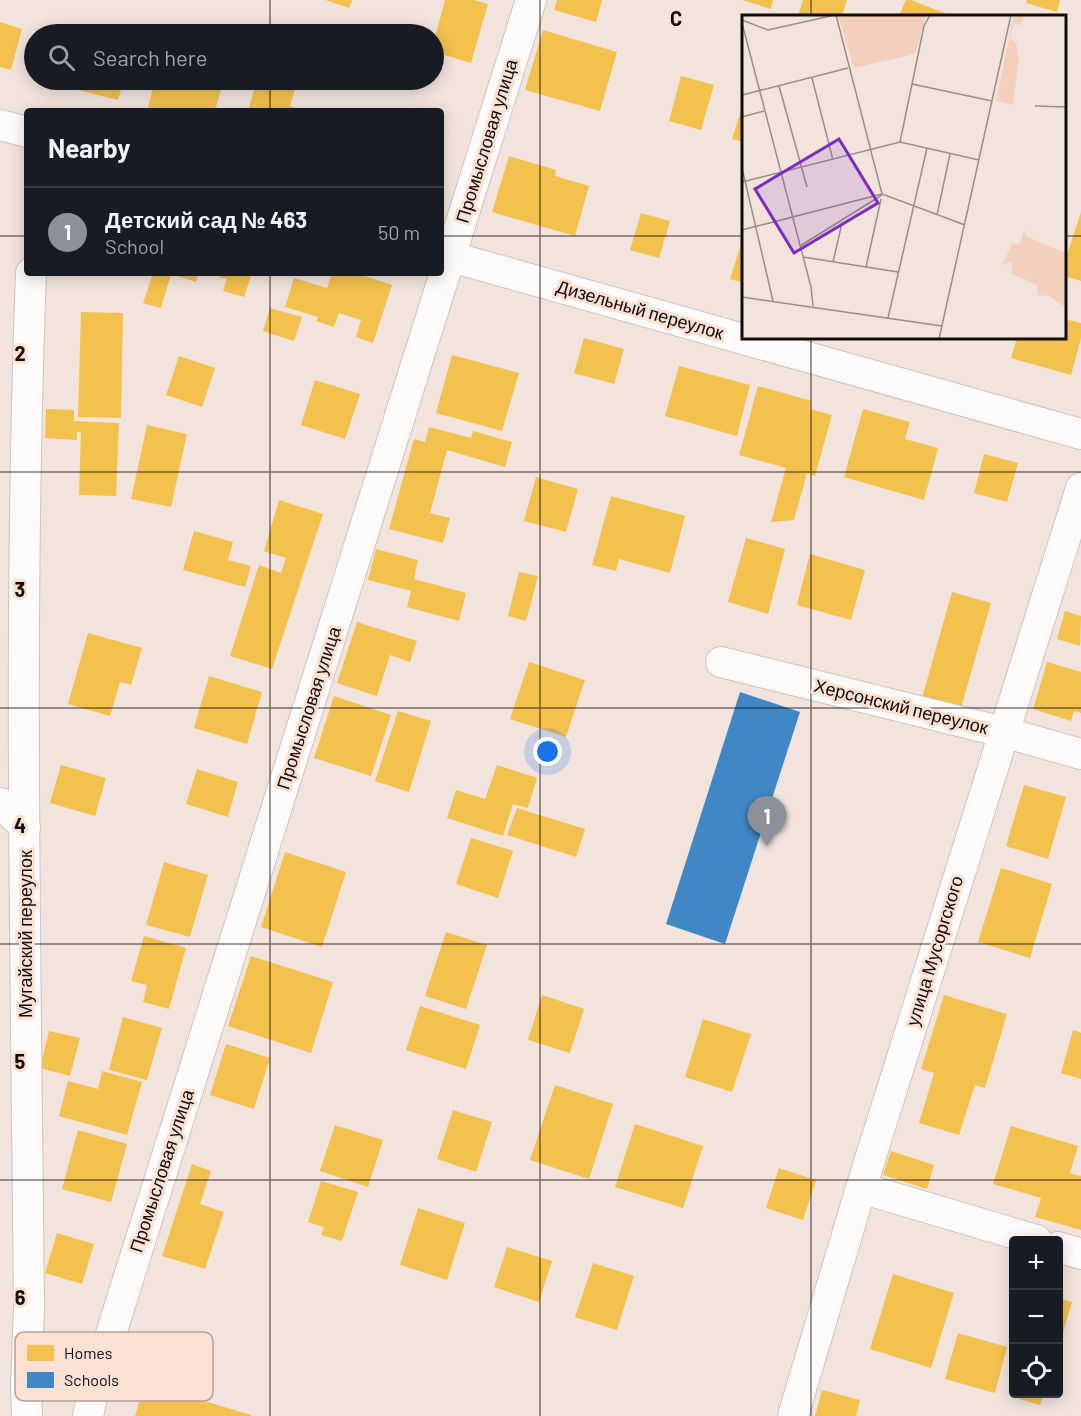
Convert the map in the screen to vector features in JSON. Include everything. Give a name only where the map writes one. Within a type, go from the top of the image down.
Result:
[{"type":"street","name":"Промысловая улица","points":[[446,255],[531,0]]},
{"type":"street","points":[[0,125],[24,131]]},
{"type":"street","name":"Дизельный переулок","points":[[446,255],[742,338]]},
{"type":"street","name":"Мугайский переулок","points":[[28,1332],[25,434],[31,276]]},
{"type":"street","name":"Промысловая улица","points":[[111,1332],[439,276]]},
{"type":"street","name":"Дизельный переулок","points":[[744,339],[1081,434]]},
{"type":"street","name":"улица Мусоргского","points":[[793,1416],[861,1188],[1081,488]]},
{"type":"street","name":"Херсонский переулок","points":[[721,662],[1003,732],[1081,754]]},
{"type":"street","points":[[0,803],[25,827]]},
{"type":"street","points":[[861,1188],[1023,1236]]},
{"type":"street","points":[[1063,1248],[1081,1254]]},
{"type":"street","name":"Мугайский переулок","points":[[27,1401],[27,1416]]},
{"type":"street","name":"Промысловая улица","points":[[88,1416],[92,1401]]},
{"type":"building: Homes","points":[[325,0],[352,0],[349,8]]},
{"type":"building: Homes","points":[[445,0],[474,0],[488,4],[471,63],[444,55],[444,24],[439,24]]},
{"type":"building: Homes","points":[[557,0],[602,0],[596,22],[554,10]]},
{"type":"building: Homes","points":[[742,0],[773,0],[771,9]]},
{"type":"building: Homes","points":[[803,0],[847,0],[842,15],[798,15]]},
{"type":"building: Homes","points":[[906,0],[911,0],[949,15],[899,15]]},
{"type":"building: Homes","points":[[1027,0],[1060,0],[1057,12],[1026,3]]},
{"type":"building: Homes","points":[[0,22],[22,29],[11,70],[0,67]]},
{"type":"building: Homes","points":[[543,30],[617,52],[600,111],[525,90]]},
{"type":"building: Homes","points":[[681,76],[714,85],[701,130],[669,121]]},
{"type":"building: Homes","points":[[78,90],[121,90],[118,100]]},
{"type":"building: Homes","points":[[152,90],[221,90],[216,108],[148,107]]},
{"type":"building: Homes","points":[[254,90],[295,90],[290,106],[296,108],[249,108]]},
{"type":"building: Homes","points":[[742,107],[742,142],[732,139]]},
{"type":"building: Homes","points":[[509,156],[556,170],[555,176],[589,186],[575,236],[492,212]]},
{"type":"building: Homes","points":[[1081,212],[1081,281],[1066,277],[1066,258]]},
{"type":"building: Homes","points":[[641,213],[670,221],[659,258],[630,250]]},
{"type":"building: Homes","points":[[742,241],[742,282],[730,279]]},
{"type":"building: Homes","points":[[152,276],[170,276],[161,308],[143,303]]},
{"type":"building: Homes","points":[[177,276],[198,276],[196,282]]},
{"type":"building: Homes","points":[[251,276],[244,297],[223,291],[227,279],[219,277]]},
{"type":"building: Homes","points":[[331,276],[364,276],[392,285],[373,343],[356,337],[361,320],[339,313],[334,327],[316,321],[318,317],[285,307],[294,278],[327,288]]},
{"type":"building: Homes","points":[[270,308],[302,317],[294,341],[263,331]]},
{"type":"building: Homes","points":[[81,312],[123,313],[121,418],[78,417]]},
{"type":"building: Homes","points":[[1066,319],[1081,323],[1081,338],[1071,375],[1011,358],[1017,339],[1066,339]]},
{"type":"building: Homes","points":[[584,338],[624,349],[614,384],[574,373]]},
{"type":"building: Homes","points":[[452,355],[519,373],[502,431],[436,413]]},
{"type":"building: Homes","points":[[179,356],[215,368],[202,407],[166,395]]},
{"type":"building: Homes","points":[[679,366],[750,385],[737,436],[665,416]]},
{"type":"building: Homes","points":[[315,380],[360,394],[345,439],[301,425]]},
{"type":"building: Homes","points":[[758,386],[812,401],[810,409],[832,415],[815,476],[807,473],[794,520],[771,522],[786,468],[739,455]]},
{"type":"building: Homes","points":[[46,409],[74,410],[74,421],[119,423],[116,496],[79,495],[81,432],[77,432],[77,440],[45,438]]},
{"type":"building: Homes","points":[[863,409],[910,422],[905,439],[938,448],[924,500],[844,477]]},
{"type":"building: Homes","points":[[147,425],[187,434],[171,507],[131,499]]},
{"type":"building: Homes","points":[[429,427],[471,438],[473,431],[512,442],[505,467],[447,450],[430,513],[450,518],[443,543],[389,529],[414,439],[425,442]]},
{"type":"building: Homes","points":[[984,454],[1018,463],[1007,502],[974,493]]},
{"type":"building: Homes","points":[[536,477],[578,489],[566,532],[524,521]]},
{"type":"building: Homes","points":[[611,496],[685,516],[670,573],[619,559],[616,571],[592,565]]},
{"type":"building: Homes","points":[[279,500],[323,514],[272,669],[230,656],[259,565],[281,573],[286,558],[264,551]]},
{"type":"building: Homes","points":[[194,531],[233,542],[228,560],[251,566],[245,587],[183,570]]},
{"type":"building: Homes","points":[[746,538],[785,549],[768,614],[728,602]]},
{"type":"building: Homes","points":[[376,549],[418,560],[414,579],[466,593],[459,621],[407,607],[411,591],[368,580]]},
{"type":"building: Homes","points":[[810,554],[865,570],[851,620],[797,605]]},
{"type":"building: Homes","points":[[519,572],[538,576],[526,621],[508,616]]},
{"type":"building: Homes","points":[[952,592],[991,603],[961,708],[922,698]]},
{"type":"building: Homes","points":[[1065,611],[1081,616],[1080,646],[1057,639]]},
{"type":"building: Homes","points":[[357,622],[417,641],[410,662],[390,655],[377,696],[337,683]]},
{"type":"building: Homes","points":[[88,633],[142,648],[131,685],[120,682],[110,716],[68,704]]},
{"type":"building: Homes","points":[[529,662],[585,680],[566,737],[510,719]]},
{"type":"building: Homes","points":[[1047,662],[1081,672],[1081,713],[1074,711],[1071,721],[1033,709]]},
{"type":"building: Homes","points":[[209,676],[262,692],[247,744],[194,728]]},
{"type":"building: Homes","points":[[334,696],[391,715],[371,776],[314,758]]},
{"type":"building: Homes","points":[[398,711],[431,721],[409,792],[375,781]]},
{"type":"building: Homes","points":[[61,765],[106,778],[95,816],[50,803]]},
{"type":"building: Homes","points":[[497,765],[537,778],[528,808],[513,804],[503,836],[447,818],[456,790],[485,799]]},
{"type":"building: Homes","points":[[197,769],[238,782],[228,817],[186,804]]},
{"type":"building: Homes","points":[[1024,785],[1066,797],[1048,859],[1006,846]]},
{"type":"building: Homes","points":[[517,808],[585,829],[576,857],[507,835]]},
{"type":"building: Homes","points":[[471,838],[513,851],[498,898],[456,884]]},
{"type":"building: Homes","points":[[285,852],[346,872],[322,947],[261,927]]},
{"type":"building: Homes","points":[[164,862],[208,875],[190,937],[146,925]]},
{"type":"building: Homes","points":[[1001,868],[1052,884],[1030,958],[978,942]]},
{"type":"building: Homes","points":[[446,932],[487,945],[466,1009],[425,996]]},
{"type":"building: Homes","points":[[144,936],[186,948],[169,1009],[143,1002],[147,985],[131,981]]},
{"type":"building: Homes","points":[[251,956],[333,982],[311,1053],[228,1026]]},
{"type":"building: Homes","points":[[542,995],[584,1009],[570,1053],[528,1040]]},
{"type":"building: Homes","points":[[944,995],[1007,1014],[985,1088],[975,1085],[959,1135],[919,1123],[934,1073],[921,1069]]},
{"type":"building: Homes","points":[[420,1006],[480,1025],[466,1069],[406,1050]]},
{"type":"building: Homes","points":[[123,1017],[162,1028],[147,1080],[109,1070]]},
{"type":"building: Homes","points":[[703,1019],[751,1034],[732,1092],[685,1077]]},
{"type":"building: Homes","points":[[1073,1030],[1081,1033],[1081,1079],[1061,1073]]},
{"type":"building: Homes","points":[[49,1031],[80,1038],[70,1076],[40,1068]]},
{"type":"building: Homes","points":[[226,1044],[270,1058],[254,1109],[210,1095]]},
{"type":"building: Homes","points":[[102,1071],[142,1082],[127,1135],[59,1116],[68,1081],[98,1089]]},
{"type":"building: Homes","points":[[555,1085],[613,1104],[589,1179],[530,1160]]},
{"type":"building: Homes","points":[[453,1110],[492,1122],[476,1172],[437,1159]]},
{"type":"building: Homes","points":[[635,1124],[703,1146],[683,1208],[615,1187]]},
{"type":"building: Homes","points":[[335,1125],[383,1140],[368,1187],[320,1171]]},
{"type":"building: Homes","points":[[1011,1126],[1078,1146],[1070,1173],[1081,1176],[1081,1230],[1035,1217],[1041,1198],[993,1184]]},
{"type":"building: Homes","points":[[78,1130],[127,1144],[111,1202],[62,1189]]},
{"type":"building: Homes","points":[[891,1151],[934,1165],[927,1189],[883,1175]]},
{"type":"building: Homes","points":[[192,1164],[211,1171],[200,1204],[224,1212],[205,1269],[162,1256]]},
{"type":"building: Homes","points":[[779,1168],[816,1180],[803,1220],[766,1208]]},
{"type":"building: Homes","points":[[321,1181],[358,1192],[342,1241],[321,1235],[324,1227],[308,1222]]},
{"type":"building: Homes","points":[[418,1208],[465,1223],[447,1280],[400,1265]]},
{"type":"building: Homes","points":[[57,1233],[94,1244],[82,1284],[45,1273]]},
{"type":"building: Homes","points":[[507,1247],[552,1261],[539,1302],[494,1287]]},
{"type":"building: Homes","points":[[593,1263],[634,1276],[617,1330],[575,1317]]},
{"type":"building: Homes","points":[[893,1274],[954,1293],[931,1368],[870,1349]]},
{"type":"building: Homes","points":[[1063,1299],[1072,1302],[1063,1332]]},
{"type":"building: Homes","points":[[958,1333],[1007,1347],[995,1393],[945,1379]]},
{"type":"building: Homes","points":[[822,1390],[860,1400],[856,1416],[815,1416]]},
{"type":"building: Homes","points":[[1016,1398],[1043,1398],[1040,1405]]},
{"type":"building: Homes","points":[[140,1401],[205,1401],[251,1415],[251,1416],[135,1416]]},
{"type":"building: Schools","points":[[740,692],[800,712],[725,944],[666,924]]},
{"type":"place","name":"Детский сад № 463","points":[[767,846]]}]
